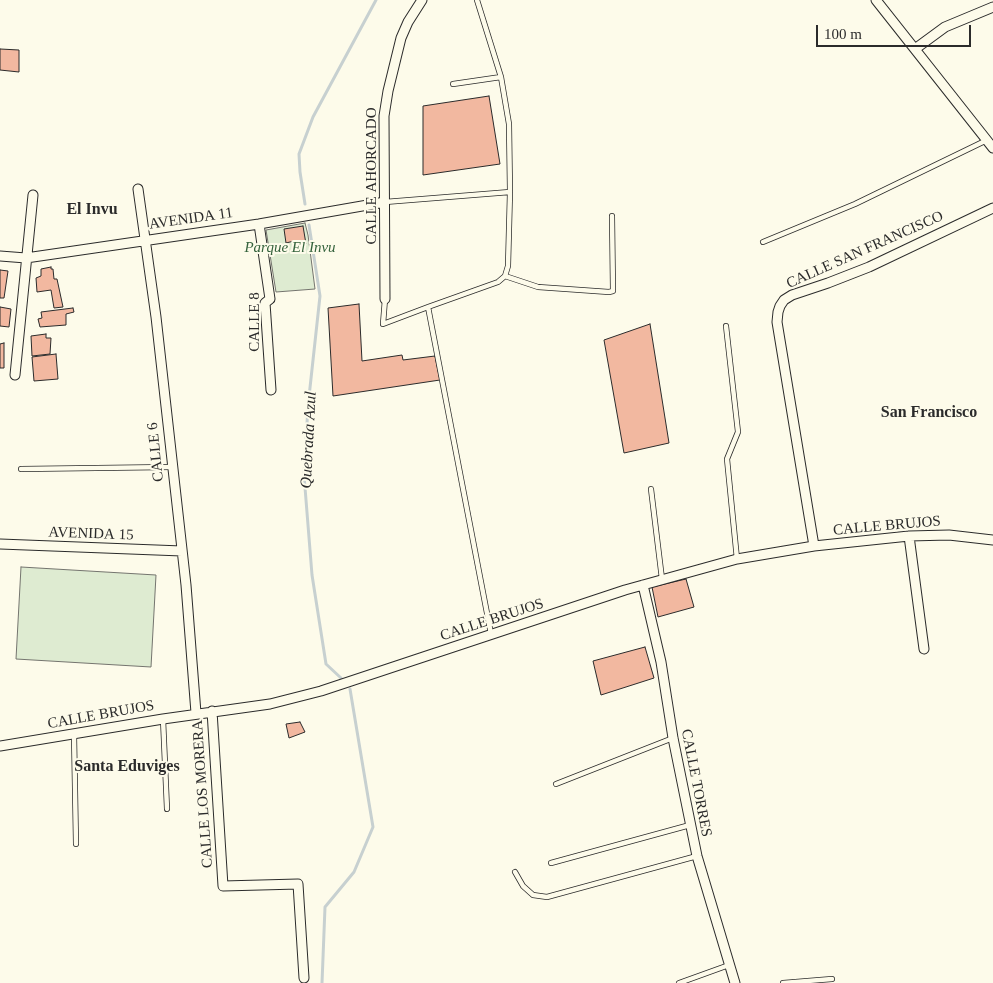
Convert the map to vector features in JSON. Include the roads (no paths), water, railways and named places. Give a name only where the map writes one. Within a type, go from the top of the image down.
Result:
[{"type":"street","name":"CALLE AHORCADO","points":[[385,299],[384,116],[401,38],[408,22],[422,0]]},
{"type":"street","points":[[876,0],[993,148]]},
{"type":"street","points":[[915,49],[945,27],[993,7]]},
{"type":"street","name":"CALLE 6","points":[[138,189],[156,317],[186,585],[196,714]]},
{"type":"street","points":[[15,375],[33,195]]},
{"type":"street","name":"AVENIDA 11","points":[[0,256],[26,258],[259,224],[385,202]]},
{"type":"street","name":"CALLE SAN FRANCISCO","points":[[814,546],[777,322],[780,306],[784,300],[792,295],[869,267],[993,208]]},
{"type":"street","name":"CALLE 8","points":[[259,224],[270,299],[265,303],[271,390]]},
{"type":"street","name":"CALLE BRUJOS","points":[[0,746],[212,711],[270,704],[321,692],[643,585],[737,559],[814,546],[909,536],[949,535],[993,540]]},
{"type":"street","points":[[909,536],[924,649]]},
{"type":"street","name":"AVENIDA 15","points":[[0,544],[182,551]]},
{"type":"street","name":"CALLE TORRES","points":[[643,585],[661,662],[672,738],[697,856],[728,965],[735,983]]},
{"type":"street","name":"CALLE LOS MORERA","points":[[212,711],[223,886],[298,884],[304,978]]},
{"type":"lane","points":[[385,299],[383,324],[498,282],[505,276],[508,266],[510,192],[509,124],[501,77],[477,0]]},
{"type":"lane","points":[[453,84],[501,77]]},
{"type":"lane","points":[[764,242],[855,204],[987,140]]},
{"type":"lane","points":[[385,202],[510,192]]},
{"type":"lane","points":[[505,276],[538,287],[613,291],[612,216]]},
{"type":"lane","points":[[428,306],[492,635]]},
{"type":"lane","points":[[726,326],[738,432],[726,459],[737,559]]},
{"type":"lane","points":[[21,469],[172,467]]},
{"type":"lane","points":[[651,489],[662,580]]},
{"type":"lane","points":[[162,719],[167,809]]},
{"type":"lane","points":[[74,734],[76,844]]},
{"type":"lane","points":[[556,784],[672,738]]},
{"type":"lane","points":[[551,863],[690,825]]},
{"type":"lane","points":[[516,872],[523,886],[533,895],[547,897],[697,856]]},
{"type":"lane","points":[[679,983],[728,965]]},
{"type":"lane","points":[[783,983],[832,979]]},
{"type":"waterway","name":"Quebrada Azul","points":[[305,204],[299,154],[313,117],[376,0]]},
{"type":"waterway","name":"Quebrada Azul","points":[[309,225],[320,296],[308,406],[304,475],[312,575],[326,664],[341,678]]},
{"type":"waterway","name":"Quebrada Azul","points":[[322,983],[325,907],[354,872],[373,827],[350,689]]},
{"type":"district","name":"El Invu","points":[[92,210]]},
{"type":"district","name":"San Francisco","points":[[929,413]]},
{"type":"district","name":"Santa Eduviges","points":[[127,767]]},
{"type":"park label","name":"Parque El Invu","points":[[290,248]]}]
